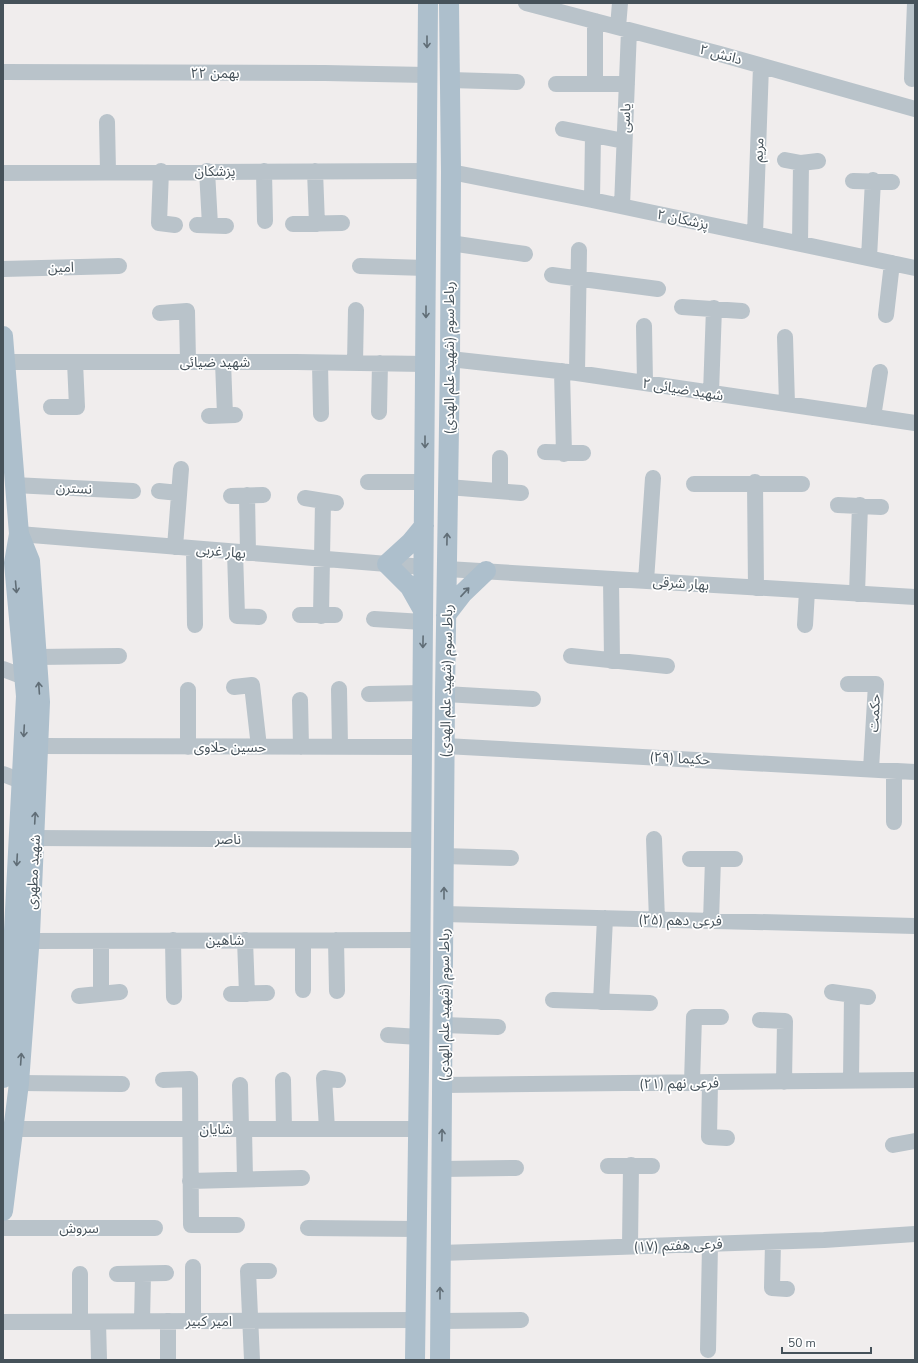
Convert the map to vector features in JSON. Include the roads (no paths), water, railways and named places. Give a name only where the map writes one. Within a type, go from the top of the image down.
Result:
[{"type":"main road","name":"رباط سوم (شهید علم الهدی)","points":[[415,1360],[420,994],[428,3]]},
{"type":"main road","name":"رباط سوم (شهید علم الهدی)","points":[[440,1360],[440,1252],[444,1054],[445,694],[452,172],[449,3]]},
{"type":"main road","points":[[426,195],[434,200],[435,251],[443,250],[450,243]]},
{"type":"main road","points":[[426,275],[438,281],[443,288],[450,314]]},
{"type":"main road","name":"شهید مطهری","points":[[3,336],[7,448],[14,485],[19,534],[30,560],[40,702],[30,940],[11,1081]]},
{"type":"main road","points":[[423,616],[410,587],[387,564],[410,543],[424,526]]},
{"type":"main road","name":"شهید مطهری","points":[[3,1211],[6,1167],[14,1128],[7,987],[9,885],[21,781],[26,696],[8,561],[19,534]]},
{"type":"main road","points":[[424,567],[447,569]]},
{"type":"main road","points":[[446,615],[463,593],[486,571]]},
{"type":"main road","points":[[420,994],[426,1002],[436,1004],[444,997]]},
{"type":"main road","points":[[419,1044],[436,1048],[444,1054]]},
{"type":"street","name":"دانش ۲","points":[[527,3],[915,109]]},
{"type":"street","name":"یاسی","points":[[620,3],[627,84],[622,206]]},
{"type":"street","points":[[912,79],[915,3]]},
{"type":"street","points":[[594,83],[595,21]]},
{"type":"street","name":"مریم","points":[[755,234],[762,66]]},
{"type":"street","name":"۲۲ بهمن","points":[[3,72],[317,73],[427,75]]},
{"type":"street","points":[[450,80],[517,82]]},
{"type":"street","points":[[556,84],[627,84]]},
{"type":"street","points":[[107,122],[108,172]]},
{"type":"street","points":[[563,129],[619,140]]},
{"type":"street","points":[[592,200],[593,135]]},
{"type":"street","points":[[785,160],[801,163],[818,161]]},
{"type":"street","points":[[800,244],[801,163]]},
{"type":"street","name":"پزشکان","points":[[3,173],[427,170]]},
{"type":"street","points":[[161,171],[159,223],[175,225]]},
{"type":"street","points":[[207,171],[204,225],[226,226]]},
{"type":"street","points":[[264,171],[265,221]]},
{"type":"street","points":[[315,171],[317,224]]},
{"type":"street","name":"پزشکان ۲","points":[[452,172],[622,206],[915,268]]},
{"type":"street","points":[[853,181],[873,180],[892,182]]},
{"type":"street","points":[[869,258],[873,180]]},
{"type":"street","points":[[293,224],[342,223]]},
{"type":"street","points":[[450,243],[525,254]]},
{"type":"street","points":[[564,454],[579,279],[580,250]]},
{"type":"street","points":[[886,315],[892,263]]},
{"type":"street","name":"امین","points":[[3,269],[118,266]]},
{"type":"street","points":[[360,266],[426,275]]},
{"type":"street","points":[[552,275],[658,289]]},
{"type":"street","points":[[682,307],[742,311]]},
{"type":"street","points":[[711,393],[714,308]]},
{"type":"street","points":[[160,313],[187,310],[188,362]]},
{"type":"street","points":[[355,363],[356,310]]},
{"type":"street","points":[[644,326],[645,383]]},
{"type":"street","points":[[785,337],[787,404]]},
{"type":"street","name":"شهید ضیائی ۲","points":[[450,359],[570,372],[915,423]]},
{"type":"street","name":"شهید ضیائی","points":[[5,362],[425,364]]},
{"type":"street","points":[[51,407],[77,407],[75,362]]},
{"type":"street","points":[[209,416],[230,415],[223,362]]},
{"type":"street","points":[[320,363],[321,414]]},
{"type":"street","points":[[379,412],[380,364]]},
{"type":"street","points":[[873,417],[880,372]]},
{"type":"street","points":[[545,452],[564,454],[583,453]]},
{"type":"street","points":[[500,458],[500,490]]},
{"type":"street","points":[[175,547],[181,469]]},
{"type":"street","points":[[646,581],[653,478]]},
{"type":"street","points":[[368,482],[424,482]]},
{"type":"street","points":[[694,484],[755,482],[802,484]]},
{"type":"street","points":[[755,482],[756,588]]},
{"type":"street","name":"نسترن","points":[[14,485],[133,491]]},
{"type":"street","points":[[448,487],[500,490],[521,493]]},
{"type":"street","points":[[159,492],[179,493]]},
{"type":"street","points":[[247,495],[237,616],[260,617]]},
{"type":"street","points":[[231,496],[263,495]]},
{"type":"street","points":[[300,615],[328,615],[321,559],[329,502],[305,498]]},
{"type":"street","points":[[838,505],[881,507]]},
{"type":"street","points":[[857,594],[860,505]]},
{"type":"street","name":"بهار غربی","points":[[19,534],[424,567]]},
{"type":"street","points":[[194,549],[195,625]]},
{"type":"street","name":"بهار شرقی","points":[[447,569],[915,598]]},
{"type":"street","points":[[611,579],[612,661]]},
{"type":"street","points":[[805,625],[807,591]]},
{"type":"street","points":[[374,619],[423,616]]},
{"type":"street","points":[[37,657],[119,656]]},
{"type":"street","points":[[571,656],[667,666]]},
{"type":"street","points":[[3,670],[24,678]]},
{"type":"street","name":"حکمت","points":[[848,684],[876,684],[871,769]]},
{"type":"street","points":[[234,687],[252,685],[259,747]]},
{"type":"street","points":[[188,690],[188,747]]},
{"type":"street","points":[[339,690],[340,747]]},
{"type":"street","points":[[369,694],[422,693]]},
{"type":"street","points":[[445,694],[533,699]]},
{"type":"street","points":[[300,700],[301,747]]},
{"type":"street","name":"حسین حلاوی","points":[[38,746],[422,747]]},
{"type":"street","name":"حکیما (۲۹)","points":[[445,746],[915,772]]},
{"type":"street","points":[[894,771],[894,822]]},
{"type":"street","points":[[3,774],[21,781]]},
{"type":"street","name":"ناصر","points":[[34,838],[421,840]]},
{"type":"street","points":[[654,839],[657,920]]},
{"type":"street","points":[[444,856],[511,858]]},
{"type":"street","points":[[690,859],[735,859]]},
{"type":"street","points":[[711,921],[713,859]]},
{"type":"street","name":"فرعی دهم (۲۵)","points":[[444,914],[915,926]]},
{"type":"street","points":[[601,1002],[605,918]]},
{"type":"street","name":"شاهین","points":[[30,940],[420,940]]},
{"type":"street","points":[[101,940],[101,994]]},
{"type":"street","points":[[173,940],[174,997]]},
{"type":"street","points":[[245,940],[248,994]]},
{"type":"street","points":[[336,940],[337,991]]},
{"type":"street","points":[[303,941],[303,990]]},
{"type":"street","points":[[79,996],[120,992]]},
{"type":"street","points":[[832,992],[860,996],[851,1081]]},
{"type":"street","points":[[231,994],[267,993]]},
{"type":"street","points":[[553,1000],[650,1003]]},
{"type":"street","points":[[692,1082],[694,1017],[721,1017]]},
{"type":"street","points":[[760,1020],[785,1021],[784,1082]]},
{"type":"street","points":[[444,1025],[498,1027]]},
{"type":"street","points":[[388,1035],[419,1044]]},
{"type":"street","points":[[163,1080],[190,1079],[191,1226],[237,1225]]},
{"type":"street","points":[[327,1129],[331,1079]]},
{"type":"street","points":[[283,1080],[284,1129]]},
{"type":"street","name":"فرعی نهم (۲۱)","points":[[443,1085],[915,1080]]},
{"type":"street","points":[[11,1081],[122,1084]]},
{"type":"street","points":[[710,1082],[709,1138],[727,1138]]},
{"type":"street","points":[[240,1086],[245,1180]]},
{"type":"street","name":"شایان","points":[[14,1128],[418,1129]]},
{"type":"street","points":[[893,1145],[915,1141]]},
{"type":"street","points":[[630,1246],[631,1165]]},
{"type":"street","points":[[608,1166],[652,1166]]},
{"type":"street","points":[[442,1169],[516,1168]]},
{"type":"street","points":[[190,1181],[302,1178]]},
{"type":"street","name":"سروش","points":[[3,1228],[155,1228]]},
{"type":"street","points":[[308,1228],[416,1229]]},
{"type":"street","name":"فرعی هفتم (۱۷)","points":[[440,1252],[773,1242],[915,1234]]},
{"type":"street","points":[[773,1242],[772,1288],[787,1289]]},
{"type":"street","points":[[708,1350],[710,1244]]},
{"type":"street","points":[[193,1267],[193,1321]]},
{"type":"street","points":[[252,1360],[248,1271],[269,1271]]},
{"type":"street","points":[[80,1274],[80,1322]]},
{"type":"street","points":[[117,1274],[166,1274]]},
{"type":"street","points":[[142,1274],[142,1321]]},
{"type":"street","name":"امیر کبیر","points":[[3,1322],[415,1320]]},
{"type":"street","points":[[440,1322],[521,1320]]},
{"type":"street","points":[[168,1321],[168,1360]]},
{"type":"street","points":[[98,1322],[98,1360]]}]
